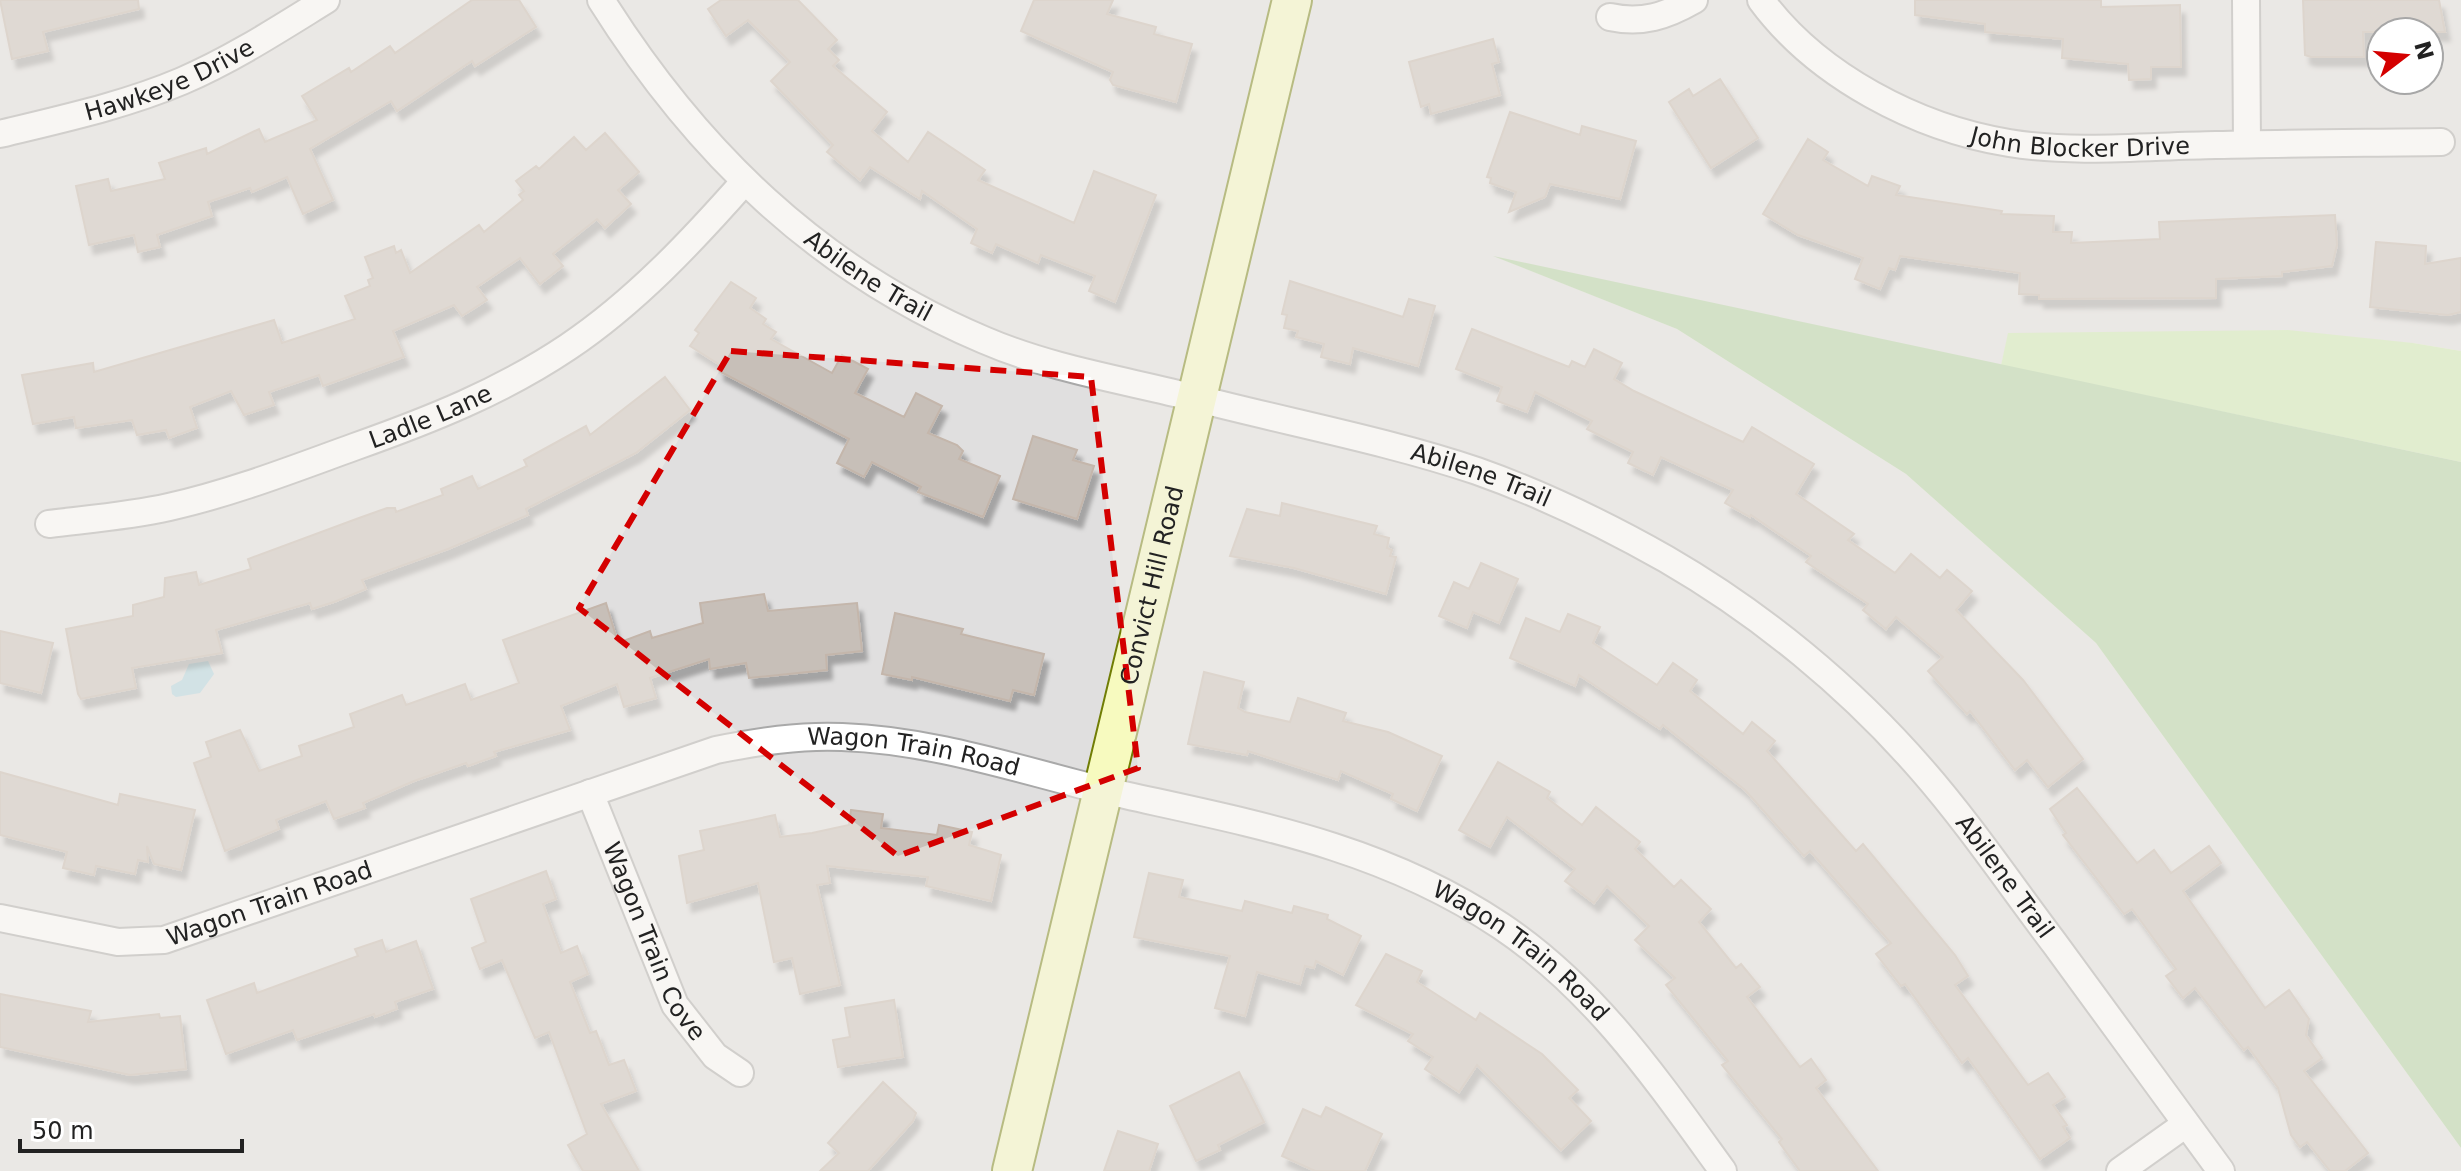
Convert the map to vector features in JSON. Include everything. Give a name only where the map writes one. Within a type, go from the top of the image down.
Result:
[{"type":"street","name":"Hawkeye Drive","points":[[0,134],[113,106],[183,81],[241,52],[326,0]]},
{"type":"street","name":"Abilene Trail","points":[[601,0],[635,54],[694,131],[745,181],[825,252],[984,340],[1067,368],[1476,471],[1626,537],[1695,577],[1764,626],[1847,694],[1922,770],[2221,1171]]},
{"type":"street","name":"Convict Hill Road","points":[[1012,1171],[1292,0]]},
{"type":"street","points":[[1610,17],[1634,22],[1656,18],[1694,0]]},
{"type":"street","name":"John Blocker Drive","points":[[1761,0],[1805,48],[1842,76],[1913,114],[2010,143],[2043,146],[2441,142]]},
{"type":"street","points":[[2246,0],[2247,144]]},
{"type":"street","name":"Ladle Lane","points":[[49,524],[138,513],[252,484],[437,417],[487,395],[569,346],[605,320],[666,265],[745,181]]},
{"type":"street","name":"Wagon Train Road","points":[[0,918],[118,942],[164,940],[716,750],[753,743],[841,737],[942,750],[1335,844],[1419,880],[1500,925],[1573,981],[1639,1055],[1723,1171]]},
{"type":"street","name":"Wagon Train Cove","points":[[590,793],[675,1005],[715,1056],[740,1073]]},
{"type":"street","points":[[2120,1171],[2186,1124]]},
{"type":"highlighted area","points":[[731,351],[1091,377],[1138,768],[898,856],[579,608]]},
{"type":"shaded area","points":[[0,0],[2461,0],[2461,351],[2413,343],[2009,333],[2001,365],[1499,258],[1677,329],[1906,474],[2096,643],[2461,1148],[2461,1171],[0,1171]]},
{"type":"green space","points":[[1493,256],[2461,462],[2461,1148],[2096,643],[1906,474],[1677,329]]},
{"type":"green space","points":[[2288,330],[2461,351],[2461,462],[2001,365],[2008,333]]},
{"type":"water","points":[[208,661],[214,674],[200,693],[176,697],[172,694],[171,686],[182,680],[189,664]]},
{"type":"building","points":[[0,0],[138,0],[139,9],[43,32],[48,51],[12,59]]},
{"type":"building","points":[[472,0],[519,0],[536,27],[475,66],[472,61],[397,111],[391,101],[310,149],[333,200],[303,214],[287,177],[252,192],[250,188],[208,202],[212,216],[157,235],[160,247],[138,252],[134,235],[89,245],[76,186],[108,179],[111,191],[165,179],[159,163],[206,148],[207,154],[259,129],[265,142],[317,120],[302,96],[349,68],[351,72],[390,46],[395,53]]},
{"type":"building","points":[[721,0],[798,0],[837,40],[828,49],[839,60],[833,66],[887,112],[872,131],[908,162],[928,132],[985,170],[978,180],[1074,223],[1094,171],[1156,195],[1115,302],[1089,291],[1095,276],[1041,255],[1038,263],[996,244],[992,253],[971,243],[977,229],[922,191],[920,199],[870,167],[860,180],[827,152],[833,145],[771,81],[790,62],[748,20],[726,36],[708,9]]},
{"type":"building","points":[[1034,0],[1113,0],[1107,14],[1156,27],[1154,34],[1192,44],[1176,102],[1113,85],[1110,80],[1113,72],[1021,31]]},
{"type":"building","points":[[1915,0],[2101,0],[2101,7],[2180,5],[2181,67],[2151,67],[2151,79],[2129,80],[2128,64],[2062,58],[2063,39],[1985,32],[1985,24],[1915,15]]},
{"type":"building","points":[[2303,0],[2439,0],[2442,16],[2365,16],[2364,57],[2305,55]]},
{"type":"building","points":[[1493,39],[1499,62],[1492,64],[1500,95],[1431,114],[1429,104],[1421,107],[1409,62]]},
{"type":"building","points":[[1720,79],[1758,138],[1711,168],[1669,102],[1689,89],[1693,96]]},
{"type":"building","points":[[1510,112],[1580,135],[1582,126],[1636,141],[1620,199],[1550,184],[1545,197],[1509,212],[1516,192],[1490,183],[1491,178],[1487,177]]},
{"type":"building","points":[[605,133],[639,172],[618,190],[631,204],[605,228],[597,219],[553,254],[563,266],[540,284],[520,258],[477,287],[487,300],[462,316],[454,305],[393,331],[404,357],[323,386],[319,375],[269,392],[274,405],[244,415],[231,391],[190,407],[197,428],[169,438],[166,430],[137,435],[132,420],[76,428],[74,417],[33,424],[22,375],[93,363],[94,372],[274,320],[282,343],[355,319],[345,296],[370,286],[368,280],[373,278],[365,257],[394,246],[396,253],[401,250],[410,273],[479,225],[484,232],[523,200],[519,195],[524,191],[516,181],[536,166],[539,169],[574,137],[586,150]]},
{"type":"building","points":[[1808,139],[1828,152],[1823,160],[1868,186],[1872,176],[1900,186],[1896,195],[2002,211],[2001,214],[2054,216],[2053,232],[2072,232],[2071,243],[2160,239],[2159,222],[2335,215],[2337,245],[2332,266],[2282,272],[2282,276],[2216,279],[2216,298],[2039,299],[2039,295],[2019,294],[2020,273],[1900,256],[1895,270],[1889,268],[1880,289],[1855,279],[1863,258],[1798,235],[1763,214]]},
{"type":"building","points":[[2376,242],[2426,246],[2425,264],[2461,258],[2461,312],[2448,315],[2370,307]]},
{"type":"building","points":[[1290,281],[1403,317],[1409,299],[1435,306],[1418,366],[1353,348],[1350,364],[1321,357],[1324,344],[1296,337],[1298,331],[1284,328],[1287,315],[1282,314]]},
{"type":"building","points":[[731,282],[756,298],[750,308],[766,319],[763,324],[776,332],[771,339],[832,373],[842,355],[868,369],[855,393],[904,417],[916,393],[942,406],[928,433],[957,445],[963,451],[959,459],[1000,476],[983,517],[918,492],[921,487],[872,462],[864,477],[837,463],[849,439],[719,371],[720,365],[690,346],[699,333],[695,330]]},
{"type":"building","points":[[1472,329],[1569,367],[1572,361],[1585,367],[1594,349],[1622,363],[1614,379],[1634,391],[1743,442],[1752,427],[1814,464],[1796,494],[1854,534],[1848,540],[1895,573],[1911,554],[1940,578],[1947,570],[1972,591],[1956,610],[2023,680],[2083,759],[2048,787],[2027,760],[2015,770],[1970,711],[1967,714],[1928,671],[1943,657],[1896,617],[1886,629],[1863,610],[1868,604],[1806,562],[1811,556],[1751,515],[1725,503],[1733,490],[1661,457],[1653,475],[1628,463],[1633,452],[1587,429],[1592,421],[1535,392],[1527,412],[1497,401],[1502,387],[1456,369]]},
{"type":"building","points":[[665,377],[690,410],[636,453],[526,509],[528,515],[448,549],[362,580],[366,589],[334,602],[312,609],[310,603],[216,630],[222,653],[132,668],[136,688],[81,699],[78,694],[66,629],[133,616],[133,605],[164,597],[165,578],[196,572],[199,585],[251,569],[248,559],[359,518],[387,508],[395,508],[396,512],[443,495],[441,489],[472,476],[478,489],[527,466],[524,460],[586,426],[590,435]]},
{"type":"building","points":[[1033,436],[1077,450],[1073,460],[1094,466],[1077,519],[1013,499]]},
{"type":"building","points":[[1282,503],[1377,526],[1374,534],[1389,538],[1387,548],[1392,550],[1390,556],[1396,557],[1386,594],[1294,568],[1230,556],[1247,509],[1280,516]]},
{"type":"building","points":[[1481,563],[1518,579],[1499,623],[1473,612],[1467,628],[1439,616],[1454,582],[1469,589]]},
{"type":"building","points":[[764,594],[768,611],[857,603],[862,651],[826,655],[827,670],[749,678],[746,663],[710,669],[709,659],[650,678],[656,698],[624,707],[617,684],[561,706],[570,730],[494,752],[496,756],[414,781],[363,803],[365,808],[334,819],[326,801],[276,820],[279,829],[225,851],[194,763],[211,757],[206,742],[240,730],[259,771],[302,756],[299,746],[354,727],[350,714],[402,695],[406,705],[465,684],[471,700],[519,683],[503,640],[606,603],[618,643],[650,631],[652,638],[703,623],[700,603]]},
{"type":"building","points":[[895,613],[963,629],[961,634],[1044,654],[1034,695],[1013,690],[1010,701],[912,677],[912,680],[882,674]]},
{"type":"building","points":[[1568,614],[1600,627],[1593,643],[1657,685],[1673,663],[1697,680],[1690,691],[1743,734],[1752,722],[1775,741],[1767,751],[1856,851],[1863,844],[1955,955],[1968,976],[1955,985],[2028,1085],[2048,1073],[2065,1097],[2053,1105],[2067,1125],[2063,1127],[2070,1138],[2040,1159],[1968,1058],[1962,1063],[1905,984],[1901,986],[1876,954],[1891,943],[1810,851],[1804,856],[1745,790],[1663,725],[1660,729],[1579,675],[1575,686],[1510,658],[1526,618],[1560,632]]},
{"type":"building","points":[[0,631],[53,643],[41,693],[0,683]]},
{"type":"building","points":[[1204,672],[1244,682],[1238,708],[1245,712],[1290,722],[1298,698],[1346,713],[1343,721],[1388,732],[1442,756],[1417,811],[1391,799],[1393,794],[1341,771],[1338,780],[1248,751],[1247,755],[1188,744]]},
{"type":"building","points":[[1498,762],[1550,792],[1547,798],[1582,825],[1596,807],[1640,842],[1635,849],[1674,887],[1681,880],[1711,909],[1699,922],[1736,968],[1741,964],[1760,987],[1747,997],[1800,1067],[1811,1059],[1826,1080],[1816,1088],[1878,1171],[1800,1171],[1779,1142],[1782,1139],[1722,1065],[1728,1061],[1666,985],[1675,978],[1635,940],[1649,926],[1607,886],[1594,903],[1565,881],[1575,869],[1507,817],[1490,847],[1459,830]]},
{"type":"building","points":[[0,772],[118,805],[120,794],[195,810],[181,870],[154,864],[147,846],[148,862],[138,860],[135,874],[96,866],[94,875],[63,868],[67,852],[0,835]]},
{"type":"building","points":[[2077,788],[2137,863],[2154,850],[2171,873],[2209,846],[2221,863],[2183,891],[2265,1008],[2289,990],[2309,1019],[2306,1035],[2322,1058],[2304,1071],[2368,1153],[2345,1171],[2330,1171],[2307,1142],[2300,1147],[2291,1135],[2278,1088],[2248,1047],[2244,1050],[2195,988],[2183,998],[2166,976],[2176,969],[2132,909],[2124,914],[2063,835],[2066,833],[2050,809]]},
{"type":"building","points":[[851,810],[883,814],[881,828],[937,835],[939,825],[972,832],[969,845],[1001,855],[991,901],[926,886],[928,877],[827,866],[830,883],[817,885],[840,985],[800,994],[792,958],[774,962],[758,883],[687,903],[679,856],[704,850],[700,831],[775,815],[780,837],[812,833],[849,825]]},
{"type":"building","points":[[546,871],[556,899],[543,904],[561,953],[577,946],[588,974],[570,982],[590,1033],[596,1031],[609,1065],[624,1060],[636,1091],[601,1104],[639,1171],[583,1171],[568,1145],[587,1134],[549,1032],[535,1038],[502,960],[480,969],[472,948],[486,942],[471,899]]},
{"type":"building","points":[[1149,873],[1183,880],[1179,897],[1242,911],[1245,901],[1292,913],[1294,906],[1328,915],[1327,919],[1361,936],[1343,975],[1316,961],[1314,968],[1305,966],[1300,984],[1257,972],[1245,1016],[1215,1008],[1230,956],[1134,937]]},
{"type":"building","points":[[382,940],[386,952],[416,941],[433,989],[395,1002],[397,1009],[375,1017],[374,1014],[297,1040],[293,1030],[226,1054],[207,1000],[254,983],[257,993],[358,956],[355,949]]},
{"type":"building","points":[[1386,954],[1422,971],[1417,982],[1476,1020],[1480,1013],[1542,1054],[1578,1090],[1569,1098],[1591,1121],[1561,1150],[1477,1065],[1459,1092],[1425,1069],[1433,1057],[1408,1041],[1413,1034],[1356,1005]]},
{"type":"building","points":[[0,994],[91,1011],[88,1022],[159,1014],[160,1018],[180,1016],[186,1069],[130,1075],[0,1047]]},
{"type":"building","points":[[894,1000],[903,1057],[838,1067],[833,1040],[850,1037],[845,1008]]},
{"type":"building","points":[[1239,1072],[1264,1122],[1218,1145],[1220,1150],[1196,1161],[1170,1106]]},
{"type":"building","points":[[883,1082],[916,1113],[913,1121],[868,1171],[820,1171],[839,1153],[828,1143]]},
{"type":"building","points":[[1326,1107],[1382,1134],[1365,1171],[1315,1171],[1282,1156],[1303,1109],[1321,1117]]},
{"type":"building","points":[[1118,1131],[1158,1144],[1149,1171],[1104,1171]]}]
